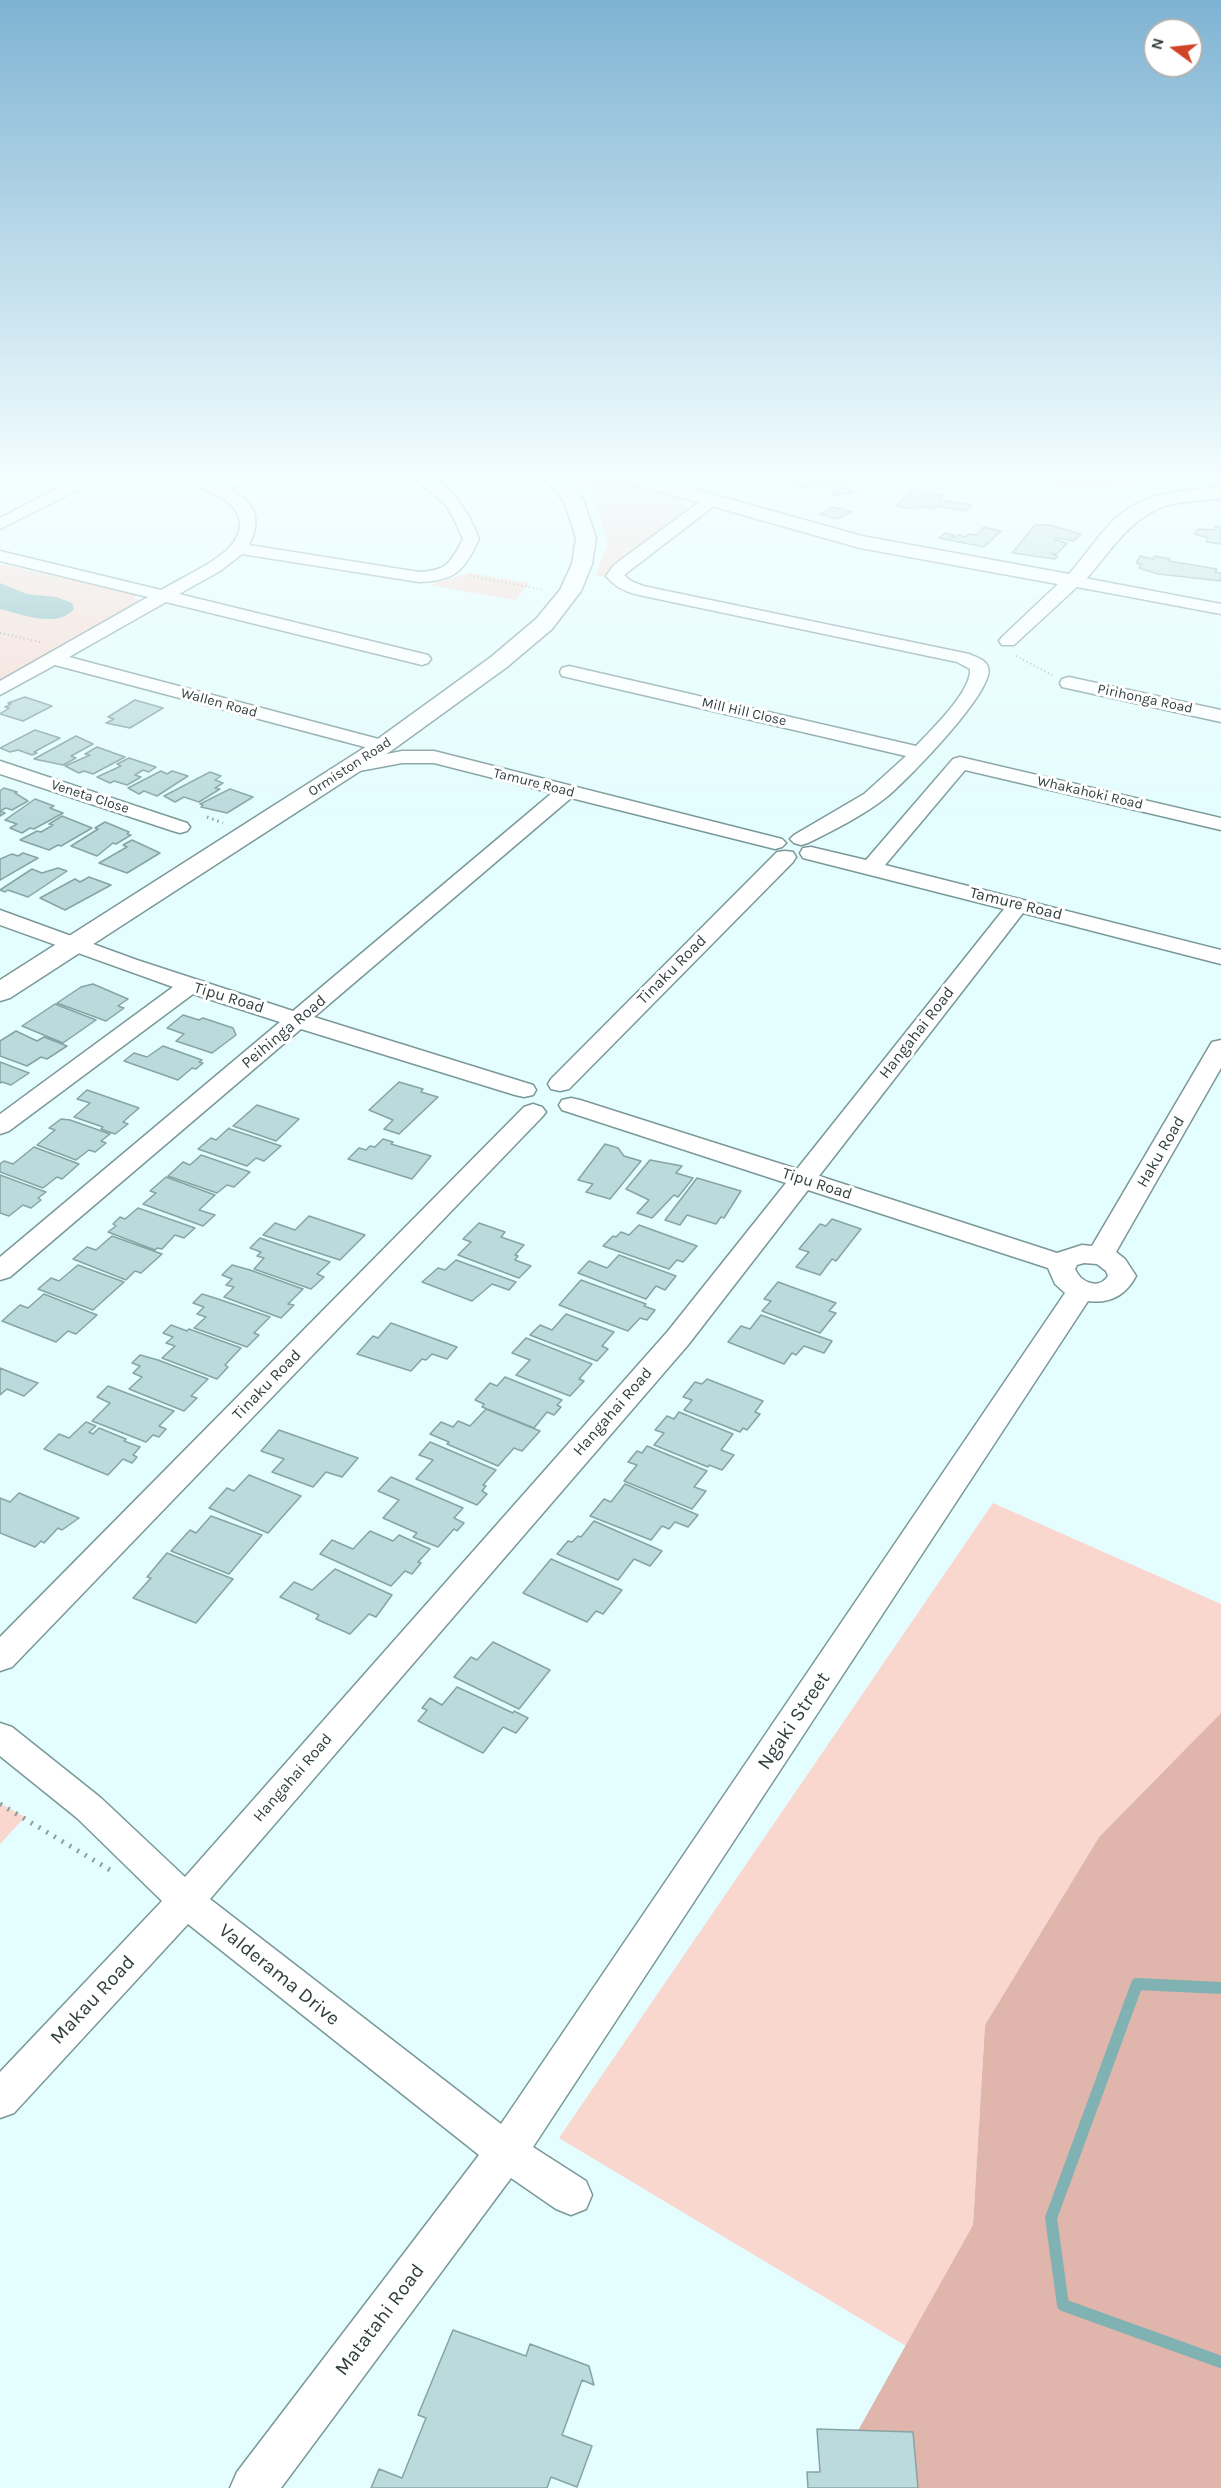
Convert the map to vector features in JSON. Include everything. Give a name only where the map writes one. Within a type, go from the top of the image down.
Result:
[{"type":"main road","name":"Ormiston Road","points":[[0,992],[354,766],[414,725],[499,662],[544,624],[571,589]]},
{"type":"street","points":[[135,589],[422,659]]},
{"type":"street","points":[[0,689],[175,589]]},
{"type":"street","points":[[636,589],[963,658],[979,666],[981,673],[969,695],[920,753],[882,790],[806,846],[803,857],[780,850]]},
{"type":"street","points":[[1008,641],[1065,589]]},
{"type":"street","points":[[1117,589],[1221,609]]},
{"type":"street","name":"Wallen Road","points":[[54,659],[383,746]]},
{"type":"street","name":"Mill Hill Close","points":[[548,676],[569,666],[920,753]]},
{"type":"street","name":"Pirihonga Road","points":[[1069,683],[1221,716]]},
{"type":"street","points":[[414,725],[421,744],[434,757]]},
{"type":"street","name":"Tamure Road","points":[[354,766],[402,757],[434,757],[780,850]]},
{"type":"street","name":"Whakahoki Road","points":[[871,868],[960,763],[1221,824]]},
{"type":"street","name":"Veneta Close","points":[[0,767],[180,826]]},
{"type":"street","name":"Peihinga Road","points":[[0,1271],[567,791]]},
{"type":"street","name":"Tamure Road","points":[[806,846],[871,868],[1221,957]]},
{"type":"street","name":"Tinaku Road","points":[[565,1094],[780,850]]},
{"type":"street","name":"Hangahai Road","points":[[186,1901],[678,1338],[1018,905]]},
{"type":"street","name":"Tipu Road","points":[[0,917],[189,986],[299,1019],[529,1101]]},
{"type":"street","points":[[0,1126],[189,986]]},
{"type":"street","name":"Haku Road","points":[[1100,1256],[1221,1047]]},
{"type":"street","points":[[529,1101],[559,1112],[565,1094]]},
{"type":"street","name":"Tipu Road","points":[[565,1094],[1072,1277]]},
{"type":"street","name":"Tinaku Road","points":[[0,1658],[529,1101]]},
{"type":"street","points":[[1082,1254],[1100,1256],[1116,1264],[1122,1276],[1120,1282],[1109,1290],[1091,1292],[1072,1277],[1067,1259],[1082,1254]]},
{"type":"street","name":"Ngaki Street","points":[[506,2152],[1072,1277]]},
{"type":"street","name":"Valderama Drive","points":[[0,1737],[89,1808],[186,1901],[426,2091],[506,2152],[571,2196]]},
{"type":"street","name":"Makau Road","points":[[0,2100],[186,1901]]},
{"type":"street","name":"Matatahi Road","points":[[253,2488],[506,2152]]},
{"type":"path","points":[[544,589],[549,590]]},
{"type":"path","points":[[0,633],[42,643]]},
{"type":"path","points":[[1008,641],[1007,648],[1011,653],[1069,683]]},
{"type":"path","points":[[207,817],[225,823]]},
{"type":"path","points":[[0,1804],[120,1877]]},
{"type":"shaded area","points":[[0,589],[115,589],[138,594],[133,598],[142,600],[0,683]]},
{"type":"shaded area","points":[[453,589],[525,589],[515,600]]},
{"type":"shaded area","points":[[993,1503],[1221,1604],[1221,1713],[1099,1837],[985,2025],[973,2225],[906,2346],[559,2138]]},
{"type":"shaded area","points":[[1221,1713],[1221,2488],[826,2488],[973,2225],[985,2025],[1099,1837]]},
{"type":"shaded area","points":[[0,1803],[25,1817],[0,1844]]},
{"type":"water","points":[[0,589],[15,589],[27,594],[56,597],[72,603],[74,609],[67,615],[49,619],[0,609]]},
{"type":"building","points":[[25,697],[52,706],[23,721],[0,714],[9,708],[5,707],[11,704],[8,703]]},
{"type":"building","points":[[135,700],[163,708],[130,728],[106,723],[114,719],[108,717]]},
{"type":"building","points":[[35,730],[60,738],[32,755],[18,750],[10,752],[0,748]]},
{"type":"building","points":[[76,736],[93,744],[71,756],[76,758],[63,765],[34,759]]},
{"type":"building","points":[[97,747],[125,757],[93,774],[84,771],[79,773],[65,766],[90,755],[85,754]]},
{"type":"building","points":[[129,758],[156,767],[149,772],[143,770],[135,775],[141,777],[127,785],[114,781],[110,783],[97,777],[121,766],[117,764]]},
{"type":"building","points":[[161,771],[167,774],[172,771],[188,776],[157,796],[144,791],[139,794],[128,788]]},
{"type":"building","points":[[210,772],[221,776],[215,780],[223,783],[215,788],[220,789],[199,802],[184,797],[175,802],[164,796]]},
{"type":"building","points":[[4,788],[17,792],[15,793],[28,801],[12,810],[6,808],[0,811],[0,791]]},
{"type":"building","points":[[230,789],[253,797],[227,813],[201,807],[203,805],[200,804]]},
{"type":"building","points":[[35,799],[54,806],[50,808],[63,813],[22,833],[10,828],[17,824],[5,820]]},
{"type":"building","points":[[62,816],[92,828],[61,846],[58,845],[49,850],[20,840],[37,831],[41,832]]},
{"type":"building","points":[[105,822],[131,835],[116,844],[113,843],[97,856],[71,846],[98,829],[95,828]]},
{"type":"building","points":[[132,840],[160,853],[127,873],[99,863],[127,847],[123,845]]},
{"type":"building","points":[[23,853],[38,858],[0,880],[0,859],[12,854],[18,856]]},
{"type":"building","points":[[58,868],[67,871],[28,897],[8,890],[5,892],[0,890],[32,869],[42,873]]},
{"type":"building","points":[[89,877],[111,885],[65,910],[40,898],[75,879],[80,882]]},
{"type":"building","points":[[93,984],[128,999],[118,1006],[124,1008],[106,1021],[57,1003],[81,987]]},
{"type":"building","points":[[55,1004],[96,1020],[63,1043],[22,1026]]},
{"type":"building","points":[[183,1015],[199,1020],[203,1018],[233,1028],[236,1035],[212,1053],[176,1041],[184,1034],[167,1028]]},
{"type":"building","points":[[16,1031],[37,1041],[44,1037],[67,1046],[47,1059],[41,1057],[27,1066],[0,1056],[0,1041]]},
{"type":"building","points":[[163,1046],[202,1060],[199,1062],[203,1063],[196,1069],[192,1068],[178,1080],[124,1061],[134,1053],[147,1057]]},
{"type":"building","points":[[0,1062],[29,1073],[11,1085],[0,1083]]},
{"type":"building","points":[[399,1082],[423,1089],[421,1092],[438,1097],[399,1134],[384,1129],[393,1120],[369,1110]]},
{"type":"building","points":[[87,1090],[139,1108],[123,1122],[128,1124],[115,1134],[101,1129],[103,1127],[74,1117],[90,1103],[77,1099]]},
{"type":"building","points":[[257,1105],[299,1119],[276,1141],[233,1126]]},
{"type":"building","points":[[61,1119],[110,1134],[101,1141],[106,1143],[95,1152],[89,1150],[76,1160],[37,1145],[55,1130],[49,1128]]},
{"type":"building","points":[[229,1128],[281,1146],[264,1161],[256,1158],[247,1166],[198,1149],[211,1138],[216,1140]]},
{"type":"building","points":[[383,1139],[393,1142],[391,1144],[431,1156],[412,1179],[348,1159],[359,1148],[366,1150],[370,1146],[375,1147]]},
{"type":"building","points":[[605,1144],[618,1148],[624,1156],[641,1161],[610,1199],[586,1192],[593,1184],[578,1180]]},
{"type":"building","points":[[34,1147],[79,1164],[62,1179],[57,1177],[43,1188],[0,1172],[0,1164],[4,1161],[13,1164]]},
{"type":"building","points":[[201,1155],[250,1172],[234,1187],[227,1185],[217,1193],[168,1176],[183,1162],[190,1165]]},
{"type":"building","points":[[650,1160],[682,1166],[676,1173],[693,1178],[678,1197],[674,1195],[652,1218],[637,1213],[649,1200],[626,1189]]},
{"type":"building","points":[[0,1175],[46,1192],[38,1198],[41,1200],[31,1208],[23,1205],[9,1216],[0,1213]]},
{"type":"building","points":[[166,1177],[215,1195],[199,1210],[215,1215],[203,1226],[143,1204],[156,1193],[150,1191]]},
{"type":"building","points":[[697,1178],[741,1191],[724,1218],[721,1217],[716,1224],[687,1215],[680,1225],[665,1220]]},
{"type":"building","points":[[138,1208],[195,1228],[184,1238],[175,1235],[162,1249],[155,1250],[108,1232],[116,1226],[113,1224],[120,1217],[125,1219]]},
{"type":"building","points":[[309,1216],[365,1235],[340,1260],[263,1235],[275,1223],[295,1230]]},
{"type":"building","points":[[832,1219],[861,1229],[836,1261],[832,1259],[820,1275],[796,1267],[809,1252],[799,1249],[820,1224],[826,1226]]},
{"type":"building","points":[[479,1223],[505,1232],[501,1237],[524,1245],[515,1255],[518,1256],[515,1260],[531,1266],[519,1278],[458,1255],[471,1242],[463,1239]]},
{"type":"building","points":[[639,1225],[697,1246],[683,1262],[677,1260],[669,1269],[603,1246],[621,1232],[629,1235]]},
{"type":"building","points":[[112,1236],[162,1254],[141,1273],[135,1271],[126,1280],[73,1259],[87,1247],[96,1250]]},
{"type":"building","points":[[260,1238],[330,1262],[317,1274],[324,1277],[311,1289],[254,1269],[264,1258],[257,1256],[261,1252],[250,1248]]},
{"type":"building","points":[[619,1255],[676,1276],[665,1290],[656,1286],[646,1299],[578,1273],[589,1261],[607,1268]]},
{"type":"building","points":[[456,1260],[516,1282],[509,1290],[492,1284],[472,1301],[422,1282],[438,1268],[445,1270]]},
{"type":"building","points":[[78,1265],[124,1282],[93,1310],[38,1289],[51,1278],[59,1281]]},
{"type":"building","points":[[232,1265],[303,1289],[288,1304],[294,1305],[281,1318],[224,1297],[234,1287],[226,1285],[232,1279],[222,1275]]},
{"type":"building","points":[[581,1280],[646,1304],[644,1306],[655,1310],[647,1320],[640,1318],[628,1331],[559,1305]]},
{"type":"building","points":[[778,1282],[836,1303],[829,1311],[836,1313],[820,1333],[762,1311],[771,1301],[764,1299]]},
{"type":"building","points":[[44,1294],[97,1315],[76,1334],[68,1331],[56,1342],[2,1321],[20,1305],[28,1308]]},
{"type":"building","points":[[202,1294],[270,1317],[254,1333],[259,1335],[247,1347],[194,1328],[206,1317],[197,1314],[204,1307],[193,1303]]},
{"type":"building","points":[[566,1314],[614,1332],[602,1346],[608,1349],[597,1361],[530,1335],[540,1325],[552,1330]]},
{"type":"building","points":[[761,1315],[832,1341],[824,1353],[804,1346],[796,1355],[792,1353],[784,1364],[728,1342],[741,1326],[750,1329]]},
{"type":"building","points":[[391,1323],[457,1347],[447,1359],[432,1354],[426,1360],[422,1359],[411,1371],[357,1354],[373,1336],[378,1338]]},
{"type":"building","points":[[171,1325],[187,1331],[189,1329],[241,1348],[225,1365],[228,1367],[217,1379],[162,1358],[175,1346],[166,1343],[173,1337],[163,1333]]},
{"type":"building","points":[[526,1338],[592,1364],[579,1379],[584,1381],[570,1396],[516,1375],[530,1360],[512,1353]]},
{"type":"building","points":[[140,1355],[208,1379],[191,1396],[197,1398],[184,1411],[129,1389],[142,1377],[133,1373],[140,1366],[132,1363]]},
{"type":"building","points":[[0,1368],[38,1383],[24,1396],[7,1389],[0,1395]]},
{"type":"building","points":[[505,1377],[562,1400],[557,1405],[561,1407],[554,1415],[547,1412],[534,1428],[482,1407],[484,1404],[475,1400],[490,1383],[497,1386]]},
{"type":"building","points":[[707,1379],[763,1401],[755,1412],[760,1414],[747,1430],[743,1428],[740,1432],[684,1410],[692,1400],[683,1397],[695,1382],[702,1384]]},
{"type":"building","points":[[108,1386],[174,1411],[159,1426],[166,1429],[159,1437],[153,1435],[146,1442],[92,1421],[110,1403],[97,1397]]},
{"type":"building","points":[[486,1409],[540,1431],[522,1451],[514,1448],[498,1466],[447,1444],[449,1442],[430,1434],[441,1422],[453,1427],[458,1421],[470,1426]]},
{"type":"building","points":[[679,1412],[733,1434],[721,1450],[734,1455],[722,1470],[709,1465],[708,1467],[654,1445],[664,1433],[655,1430],[667,1416],[674,1419]]},
{"type":"building","points":[[86,1422],[96,1426],[89,1432],[93,1434],[99,1428],[140,1447],[133,1455],[137,1457],[132,1463],[123,1459],[108,1475],[44,1449],[59,1434],[69,1438]]},
{"type":"building","points":[[279,1430],[358,1458],[342,1477],[326,1472],[313,1487],[272,1472],[284,1459],[261,1451]]},
{"type":"building","points":[[430,1442],[496,1470],[483,1485],[486,1486],[482,1491],[487,1494],[477,1505],[416,1479],[433,1460],[419,1455]]},
{"type":"building","points":[[647,1446],[707,1471],[694,1487],[706,1491],[692,1509],[624,1481],[637,1465],[628,1462],[637,1451],[642,1453]]},
{"type":"building","points":[[249,1475],[301,1496],[268,1533],[209,1508],[227,1488],[234,1491]]},
{"type":"building","points":[[391,1477],[463,1508],[454,1518],[464,1523],[457,1531],[454,1529],[438,1547],[413,1537],[417,1533],[383,1518],[399,1500],[378,1491]]},
{"type":"building","points":[[625,1484],[698,1515],[688,1527],[675,1522],[669,1529],[662,1526],[651,1540],[590,1516],[604,1499],[611,1502]]},
{"type":"building","points":[[19,1493],[79,1518],[62,1530],[58,1528],[44,1543],[41,1541],[35,1547],[0,1533],[0,1498],[10,1502]]},
{"type":"building","points":[[211,1516],[262,1535],[229,1574],[171,1551],[190,1530],[196,1533]]},
{"type":"building","points":[[594,1521],[662,1551],[650,1566],[634,1559],[618,1580],[557,1554],[568,1541],[572,1542],[578,1536],[581,1537]]},
{"type":"building","points":[[370,1531],[393,1541],[399,1535],[430,1549],[418,1562],[421,1563],[412,1574],[405,1571],[391,1586],[320,1554],[332,1540],[353,1549]]},
{"type":"building","points":[[167,1553],[233,1579],[196,1623],[133,1598],[151,1578],[147,1577]]},
{"type":"building","points":[[551,1559],[622,1590],[603,1614],[596,1611],[587,1622],[523,1593]]},
{"type":"building","points":[[335,1569],[392,1595],[376,1617],[369,1614],[350,1634],[316,1619],[319,1615],[280,1597],[294,1582],[312,1590]]},
{"type":"building","points":[[493,1642],[550,1670],[519,1709],[454,1677],[471,1657],[477,1660]]},
{"type":"building","points":[[457,1687],[528,1718],[516,1733],[503,1727],[483,1753],[418,1721],[427,1710],[422,1708],[430,1698],[442,1705]]},
{"type":"building","points":[[453,2330],[526,2356],[530,2344],[589,2366],[594,2385],[582,2380],[562,2435],[592,2446],[577,2487],[551,2477],[547,2488],[371,2488],[379,2469],[402,2478],[426,2418],[418,2415]]},
{"type":"building","points":[[817,2429],[913,2432],[918,2488],[808,2488],[807,2472],[820,2472]]},
{"type":"waterway","points":[[1221,1988],[1137,1984],[1051,2218],[1063,2305],[1221,2362]]}]
